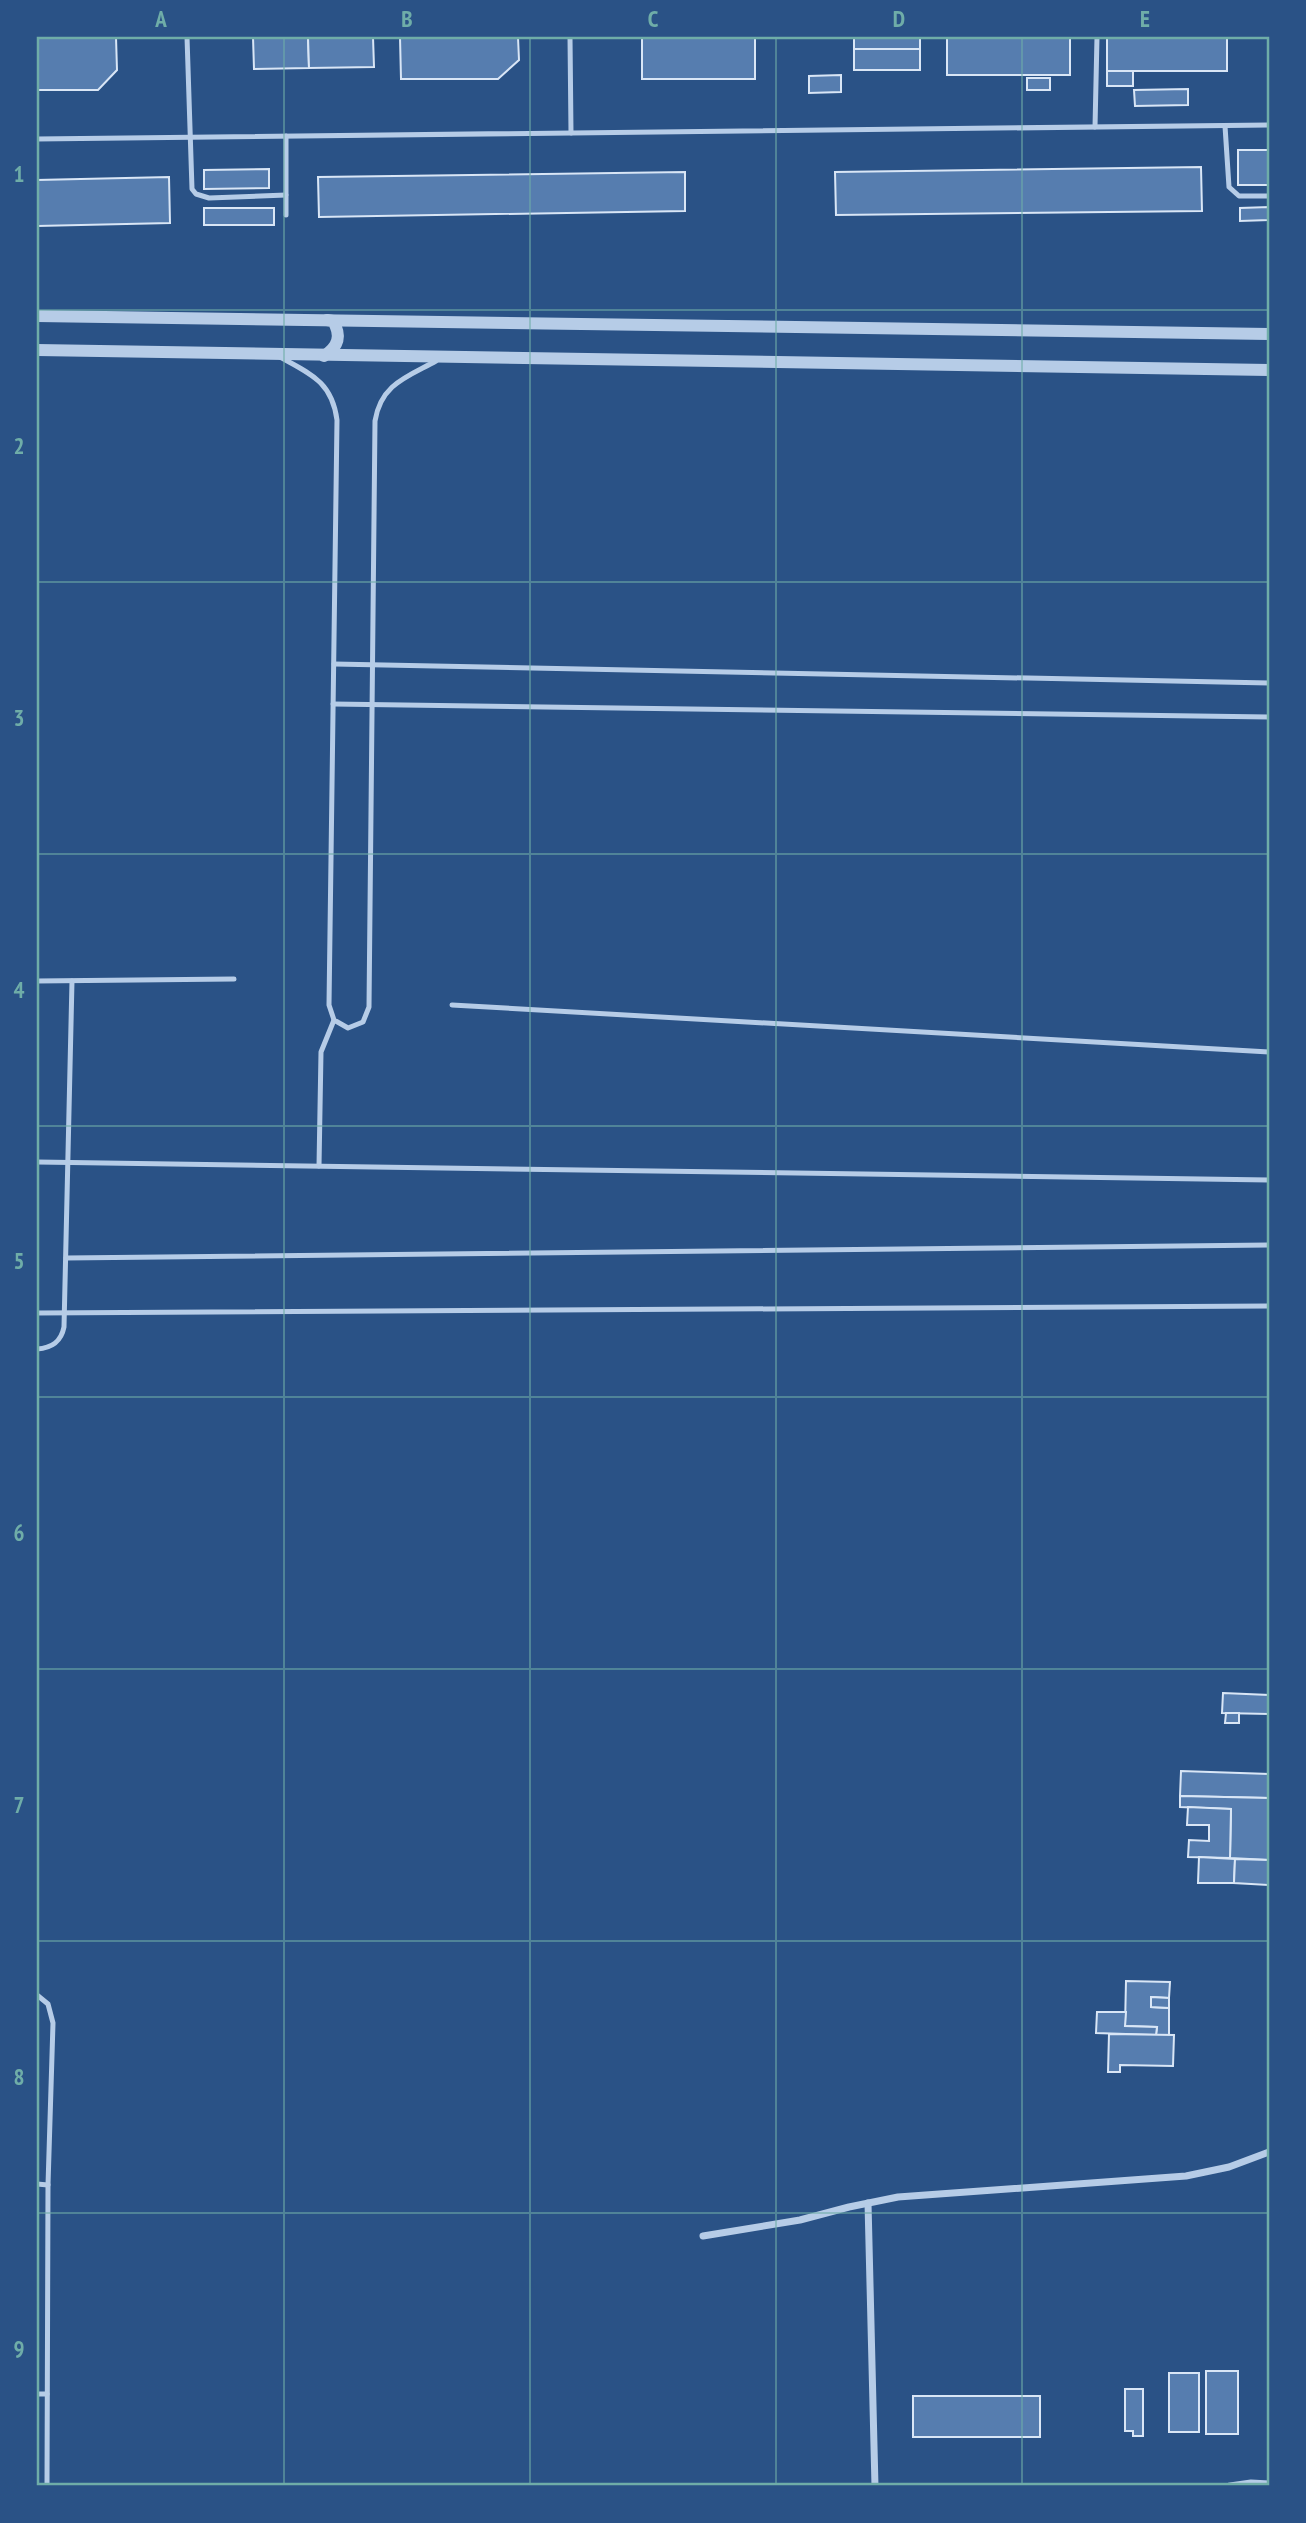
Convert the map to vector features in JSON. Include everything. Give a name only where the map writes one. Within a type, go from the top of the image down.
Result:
[{"type":"street","points":[[37,316],[1269,334]]},
{"type":"street","points":[[324,356],[337,345],[339,337],[338,328],[333,321],[326,320]]},
{"type":"street","points":[[37,350],[1269,370]]},
{"type":"street","points":[[703,2236],[800,2220],[868,2203],[948,2192],[1186,2176],[1229,2167],[1269,2152]]},
{"type":"street","points":[[868,2203],[875,2486]]},
{"type":"street","points":[[1230,2486],[1269,2484]]},
{"type":"lane","points":[[187,37],[190,182],[196,194],[209,198],[286,195]]},
{"type":"lane","points":[[570,37],[571,133]]},
{"type":"lane","points":[[1095,127],[1097,37]]},
{"type":"lane","points":[[37,139],[1269,125]]},
{"type":"lane","points":[[1226,126],[1229,187],[1239,196],[1269,195]]},
{"type":"lane","points":[[286,136],[286,215]]},
{"type":"lane","points":[[275,353],[320,381],[330,392],[337,420],[329,1005],[334,1020],[341,1026],[356,1026],[368,1015],[369,1007],[375,421],[377,408],[393,385],[442,358]]},
{"type":"lane","points":[[334,664],[1269,682]]},
{"type":"lane","points":[[333,704],[1269,717]]},
{"type":"lane","points":[[37,981],[234,979]]},
{"type":"lane","points":[[37,1349],[48,1348],[60,1340],[64,1326],[72,981]]},
{"type":"lane","points":[[452,1005],[1269,1052]]},
{"type":"lane","points":[[319,1166],[321,1052],[334,1020]]},
{"type":"lane","points":[[37,1162],[1269,1180]]},
{"type":"lane","points":[[66,1258],[1269,1245]]},
{"type":"lane","points":[[37,1313],[1269,1307]]},
{"type":"lane","points":[[37,1995],[48,2004],[53,2023],[48,2185],[47,2486]]},
{"type":"lane","points":[[37,2184],[48,2185]]},
{"type":"lane","points":[[37,2394],[47,2394]]},
{"type":"building","points":[[37,37],[116,37],[117,70],[98,90],[37,90]]},
{"type":"building","points":[[253,37],[308,37],[309,68],[254,69]]},
{"type":"building","points":[[308,37],[373,37],[374,67],[309,68]]},
{"type":"building","points":[[400,37],[518,37],[519,60],[498,79],[401,79]]},
{"type":"building","points":[[642,37],[755,37],[755,79],[642,79]]},
{"type":"building","points":[[854,37],[920,37],[920,49],[854,49]]},
{"type":"building","points":[[947,37],[1070,37],[1070,75],[947,75]]},
{"type":"building","points":[[1107,37],[1227,37],[1227,71],[1107,71]]},
{"type":"building","points":[[854,49],[920,49],[920,70],[854,70]]},
{"type":"building","points":[[1107,71],[1133,71],[1133,86],[1107,86]]},
{"type":"building","points":[[841,75],[841,92],[809,93],[809,76]]},
{"type":"building","points":[[1027,78],[1050,78],[1050,90],[1027,90]]},
{"type":"building","points":[[1188,89],[1188,105],[1135,106],[1134,90]]},
{"type":"building","points":[[1238,150],[1269,150],[1269,185],[1238,185]]},
{"type":"building","points":[[1201,167],[1202,211],[836,215],[835,172]]},
{"type":"building","points":[[269,169],[269,188],[204,189],[204,170]]},
{"type":"building","points":[[685,172],[685,211],[319,217],[318,177]]},
{"type":"building","points":[[169,177],[170,223],[37,226],[37,180]]},
{"type":"building","points":[[1269,207],[1269,220],[1240,221],[1240,208]]},
{"type":"building","points":[[204,208],[274,208],[274,225],[204,225]]},
{"type":"building","points":[[1223,1693],[1269,1695],[1269,1714],[1222,1713]]},
{"type":"building","points":[[1226,1713],[1239,1713],[1239,1723],[1225,1723]]},
{"type":"building","points":[[1181,1771],[1269,1774],[1269,1798],[1180,1796]]},
{"type":"building","points":[[1180,1796],[1269,1798],[1269,1860],[1230,1858],[1231,1809],[1180,1807]]},
{"type":"building","points":[[1188,1807],[1231,1809],[1230,1858],[1188,1857],[1189,1840],[1209,1841],[1209,1825],[1187,1825]]},
{"type":"building","points":[[1199,1857],[1235,1859],[1234,1883],[1198,1883]]},
{"type":"building","points":[[1235,1859],[1269,1860],[1268,1885],[1234,1883]]},
{"type":"building","points":[[1126,1981],[1170,1982],[1169,1998],[1151,1997],[1151,2007],[1169,2008],[1169,2035],[1156,2035],[1157,2027],[1125,2026]]},
{"type":"building","points":[[1151,1997],[1169,1998],[1169,2008],[1151,2007]]},
{"type":"building","points":[[1097,2012],[1126,2012],[1125,2026],[1157,2027],[1156,2035],[1096,2033]]},
{"type":"building","points":[[1109,2034],[1174,2035],[1173,2066],[1120,2065],[1120,2072],[1108,2072]]},
{"type":"building","points":[[1206,2371],[1238,2371],[1238,2434],[1206,2434]]},
{"type":"building","points":[[1169,2373],[1199,2373],[1199,2432],[1169,2432]]},
{"type":"building","points":[[1125,2389],[1143,2389],[1143,2436],[1133,2436],[1133,2431],[1125,2431]]},
{"type":"building","points":[[913,2396],[1040,2396],[1040,2437],[913,2437]]}]
